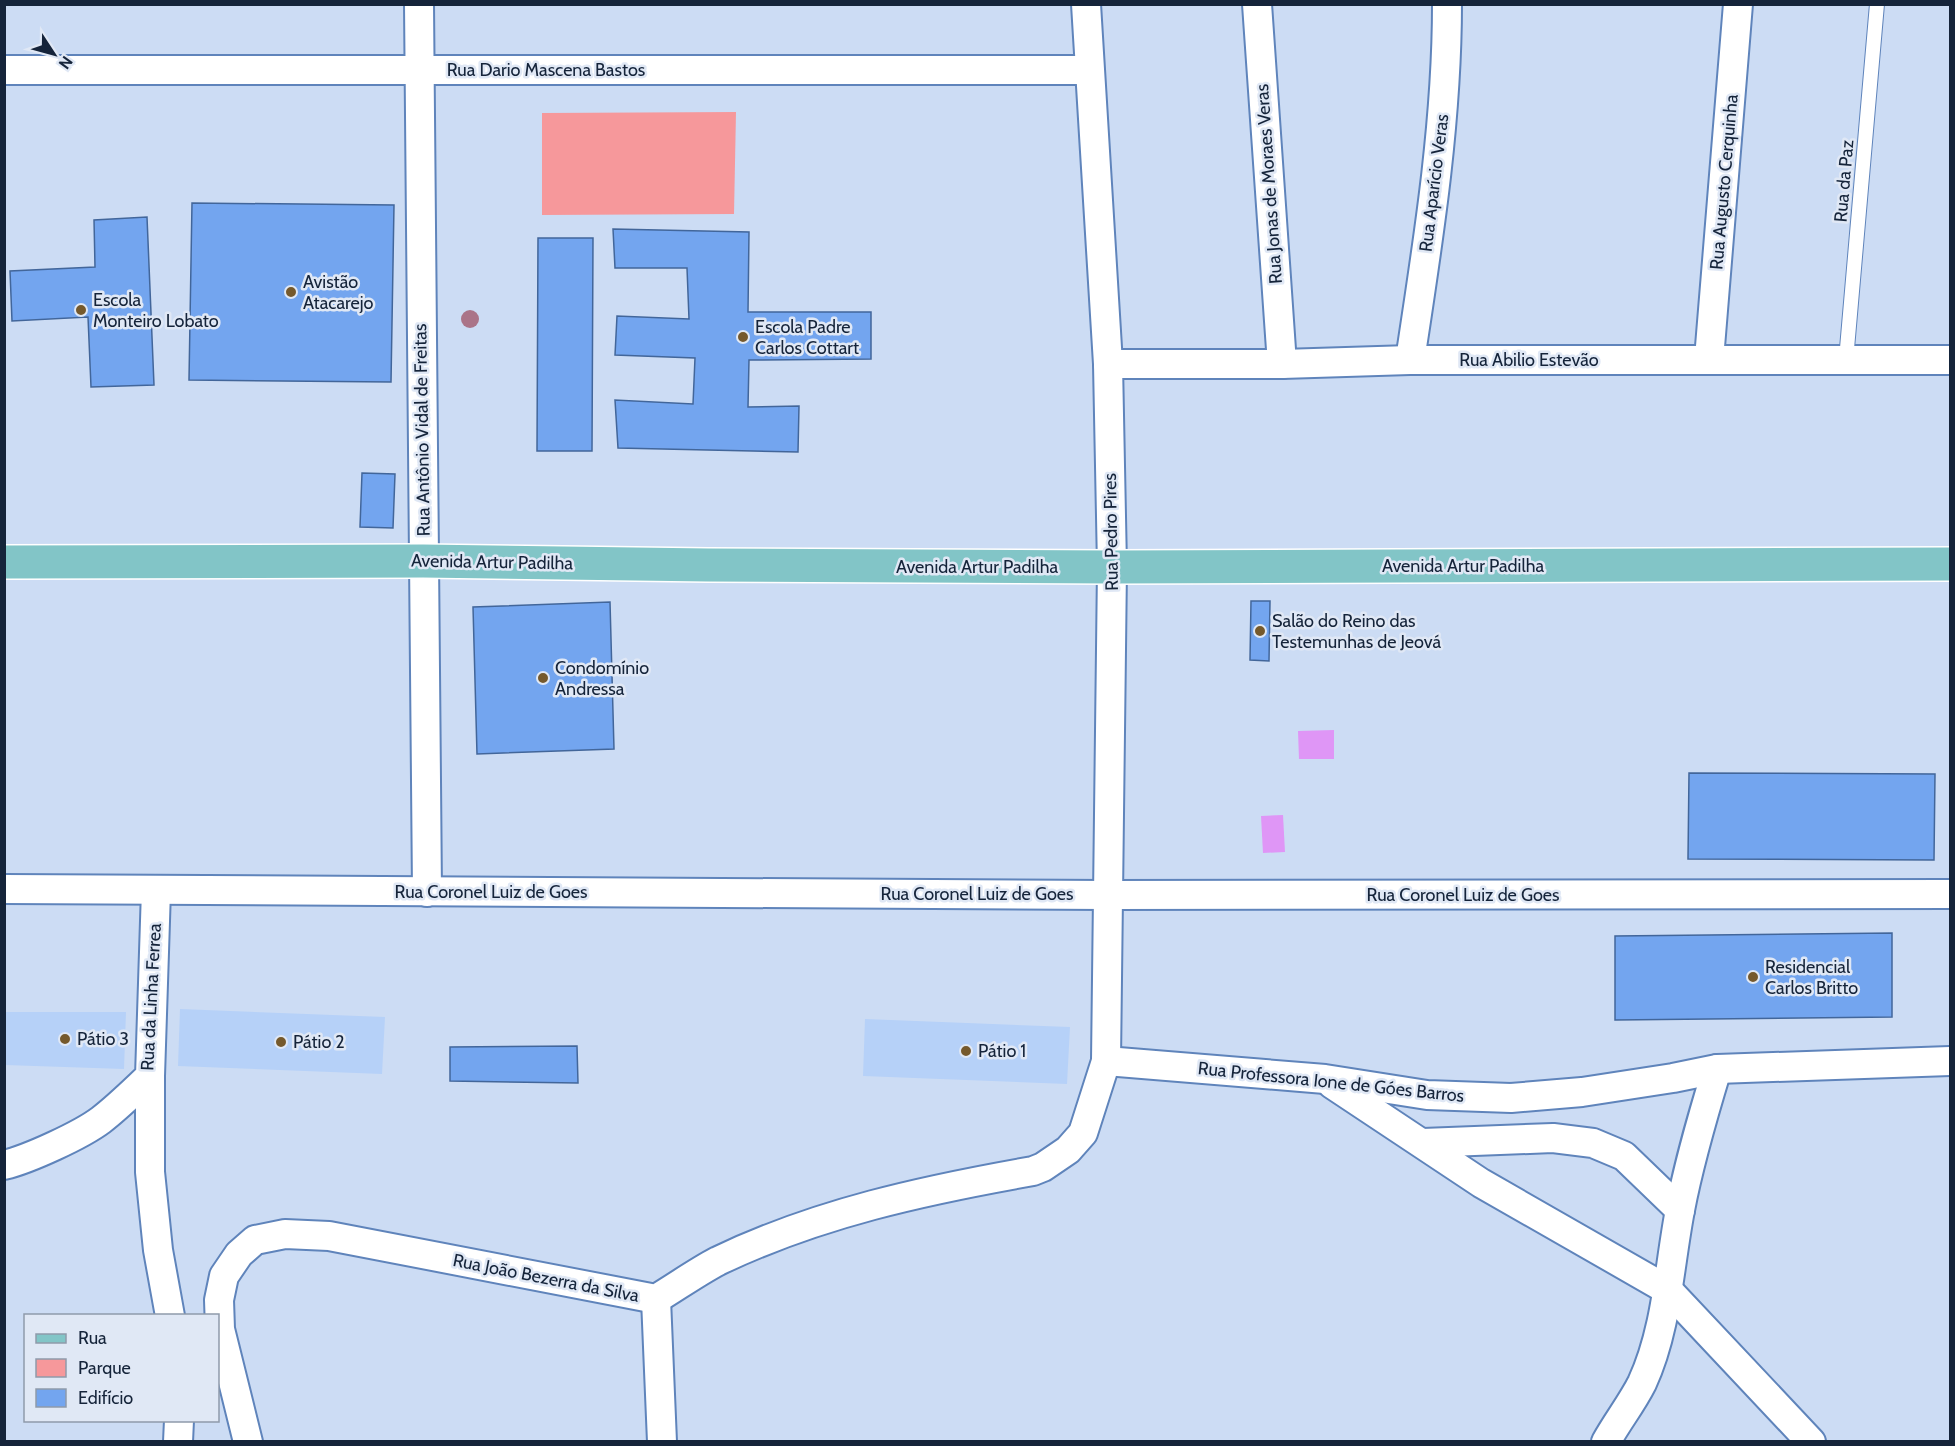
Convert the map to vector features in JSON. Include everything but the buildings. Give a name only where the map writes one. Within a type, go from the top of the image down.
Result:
[{"type":"main road","name":"Avenida Artur Padilha","points":[[4,562],[423,561],[1112,567],[1950,564]]},
{"type":"street","name":"Rua Antônio Vidal de Freitas","points":[[419,4],[427,892]]},
{"type":"street","name":"Rua Pedro Pires","points":[[1086,4],[1088,70],[1108,364],[1112,567],[1106,1061]]},
{"type":"street","name":"Rua Jonas de Moraes Veras","points":[[1257,4],[1282,364]]},
{"type":"street","name":"Rua Aparício Veras","points":[[1410,360],[1438,163],[1447,63],[1447,4]]},
{"type":"street","name":"Rua Augusto Cerquinha","points":[[1709,359],[1738,4]]},
{"type":"street","name":"Rua Dario Mascena Bastos","points":[[4,70],[1088,70]]},
{"type":"street","name":"Rua Abilio Estevão","points":[[1108,364],[1282,364],[1410,360],[1950,360]]},
{"type":"street","name":"Rua Coronel Luiz de Goes","points":[[4,889],[1107,895],[1950,894]]},
{"type":"street","name":"Rua da Linha Ferrea","points":[[4,1165],[58,1143],[99,1121],[150,1076],[156,890]]},
{"type":"street","name":"Rua Professora Ione de Góes Barros","points":[[1106,1061],[1325,1079],[1427,1095],[1511,1098],[1582,1092],[1717,1069],[1950,1061]]},
{"type":"street","name":"Rua João Bezerra da Silva","points":[[248,1442],[220,1329],[219,1300],[224,1276],[239,1254],[255,1240],[285,1234],[329,1236],[656,1299],[716,1262],[800,1226],[948,1186],[1033,1171],[1043,1167],[1068,1150],[1083,1132],[1106,1061]]},
{"type":"street","points":[[1606,1442],[1641,1384],[1654,1352],[1668,1290],[1680,1210],[1697,1133],[1717,1069]]},
{"type":"street","points":[[150,1076],[150,1172],[158,1250],[170,1314]]},
{"type":"street","points":[[1325,1079],[1481,1183],[1668,1290],[1812,1442]]},
{"type":"street","points":[[1423,1143],[1553,1138],[1593,1143],[1624,1156],[1680,1210]]},
{"type":"street","points":[[656,1299],[662,1442]]},
{"type":"street","points":[[178,1442],[179,1422]]},
{"type":"lane","name":"Rua da Paz","points":[[1846,360],[1877,4]]},
{"type":"shaded area","points":[[1334,730],[1334,759],[1299,759],[1298,731]]},
{"type":"shaded area","points":[[1283,815],[1285,852],[1263,853],[1261,816]]},
{"type":"shaded area","name":"Pátio 2","points":[[180,1009],[385,1017],[382,1074],[178,1066]]},
{"type":"shaded area","name":"Pátio 3","points":[[5,1012],[126,1012],[124,1069],[5,1065]]},
{"type":"shaded area","name":"Pátio 1","points":[[865,1019],[1070,1027],[1067,1084],[863,1076]]},
{"type":"green space","points":[[736,112],[734,214],[542,215],[542,113]]},
{"type":"place","name":"Avistão Atacarejo","points":[[291,292]]},
{"type":"place","name":"Escola Monteiro Lobato","points":[[81,310]]},
{"type":"place","name":"Escola Padre Carlos Cottart","points":[[743,337]]},
{"type":"place","name":"Salão do Reino das Testemunhas de Jeová","points":[[1260,631]]},
{"type":"place","name":"Condomínio Andressa","points":[[543,678]]},
{"type":"place","name":"Residencial Carlos Britto","points":[[1753,977]]},
{"type":"place","name":"Pátio 3","points":[[65,1039]]},
{"type":"place","name":"Pátio 2","points":[[281,1042]]},
{"type":"place","name":"Pátio 1","points":[[966,1051]]}]
